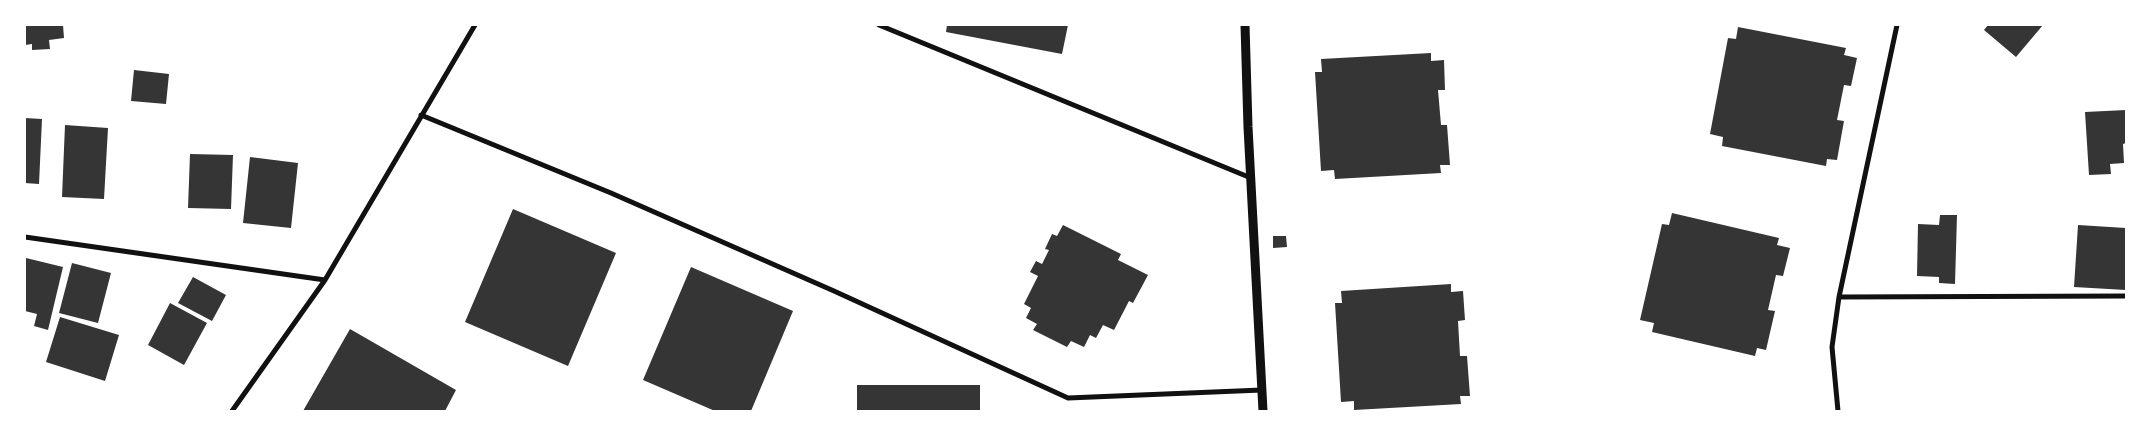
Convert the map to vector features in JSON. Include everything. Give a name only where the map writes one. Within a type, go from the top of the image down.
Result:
[{"type":"street","points":[[232,411],[325,280],[475,25]]},
{"type":"street","points":[[879,25],[1251,178]]},
{"type":"street","points":[[1245,25],[1263,411]]},
{"type":"street","points":[[1838,411],[1832,347],[1839,297],[1897,25]]},
{"type":"street","points":[[421,115],[611,193],[843,295],[1068,398],[1262,390]]},
{"type":"street","points":[[25,237],[325,280]]},
{"type":"street","points":[[1839,297],[2126,296]]},
{"type":"building","points":[[25,25],[63,25],[64,38],[49,40],[50,49],[32,50],[32,44],[25,45]]},
{"type":"building","points":[[947,25],[1068,25],[1062,54],[946,32]]},
{"type":"building","points":[[1988,25],[2043,25],[2016,57],[1984,30]]},
{"type":"building","points":[[1738,27],[1846,48],[1844,55],[1857,58],[1851,86],[1844,85],[1837,120],[1844,121],[1837,160],[1827,159],[1826,166],[1722,146],[1723,137],[1710,134],[1728,38],[1736,39]]},
{"type":"building","points":[[1431,53],[1431,61],[1444,60],[1445,90],[1438,90],[1441,125],[1447,125],[1450,165],[1440,165],[1441,173],[1335,179],[1334,170],[1321,171],[1315,72],[1322,72],[1321,59]]},
{"type":"building","points":[[134,70],[169,74],[166,104],[131,101]]},
{"type":"building","points":[[2126,110],[2126,143],[2123,144],[2124,163],[2110,164],[2111,174],[2089,175],[2085,112]]},
{"type":"building","points":[[25,118],[42,119],[39,184],[25,183]]},
{"type":"building","points":[[65,125],[108,128],[104,199],[62,197]]},
{"type":"building","points":[[190,154],[233,155],[231,209],[188,208]]},
{"type":"building","points":[[250,157],[298,163],[291,228],[243,223]]},
{"type":"building","points":[[513,209],[616,253],[568,366],[465,322]]},
{"type":"building","points":[[1672,213],[1779,238],[1777,245],[1790,248],[1783,276],[1776,275],[1768,310],[1775,311],[1766,350],[1757,348],[1755,356],[1652,332],[1654,323],[1640,320],[1662,224],[1669,225]]},
{"type":"building","points":[[1940,215],[1957,215],[1955,284],[1939,283],[1939,277],[1917,276],[1918,224],[1939,225]]},
{"type":"building","points":[[1063,225],[1121,254],[1118,260],[1148,275],[1133,303],[1129,301],[1114,330],[1103,325],[1096,338],[1090,335],[1084,347],[1071,341],[1067,347],[1033,330],[1037,324],[1026,318],[1031,308],[1024,304],[1038,276],[1030,272],[1036,261],[1042,264],[1049,250],[1045,249],[1052,234],[1057,236]]},
{"type":"building","points":[[2078,225],[2126,228],[2126,290],[2074,287]]},
{"type":"building","points":[[1273,236],[1286,236],[1287,247],[1273,248]]},
{"type":"building","points":[[26,258],[63,267],[48,330],[34,326],[37,314],[25,311]]},
{"type":"building","points":[[72,263],[111,273],[98,323],[59,313]]},
{"type":"building","points":[[691,267],[793,311],[751,411],[715,411],[643,380]]},
{"type":"building","points":[[193,277],[226,295],[212,321],[178,303]]},
{"type":"building","points":[[1451,284],[1451,292],[1463,291],[1465,320],[1458,321],[1460,356],[1467,356],[1470,396],[1460,396],[1461,404],[1354,410],[1354,401],[1341,402],[1335,303],[1342,303],[1341,291]]},
{"type":"building","points":[[170,303],[207,323],[184,365],[148,345]]},
{"type":"building","points":[[60,317],[119,335],[105,381],[46,362]]},
{"type":"building","points":[[350,329],[456,390],[445,411],[303,411]]},
{"type":"building","points":[[857,385],[980,385],[980,411],[857,411]]}]
